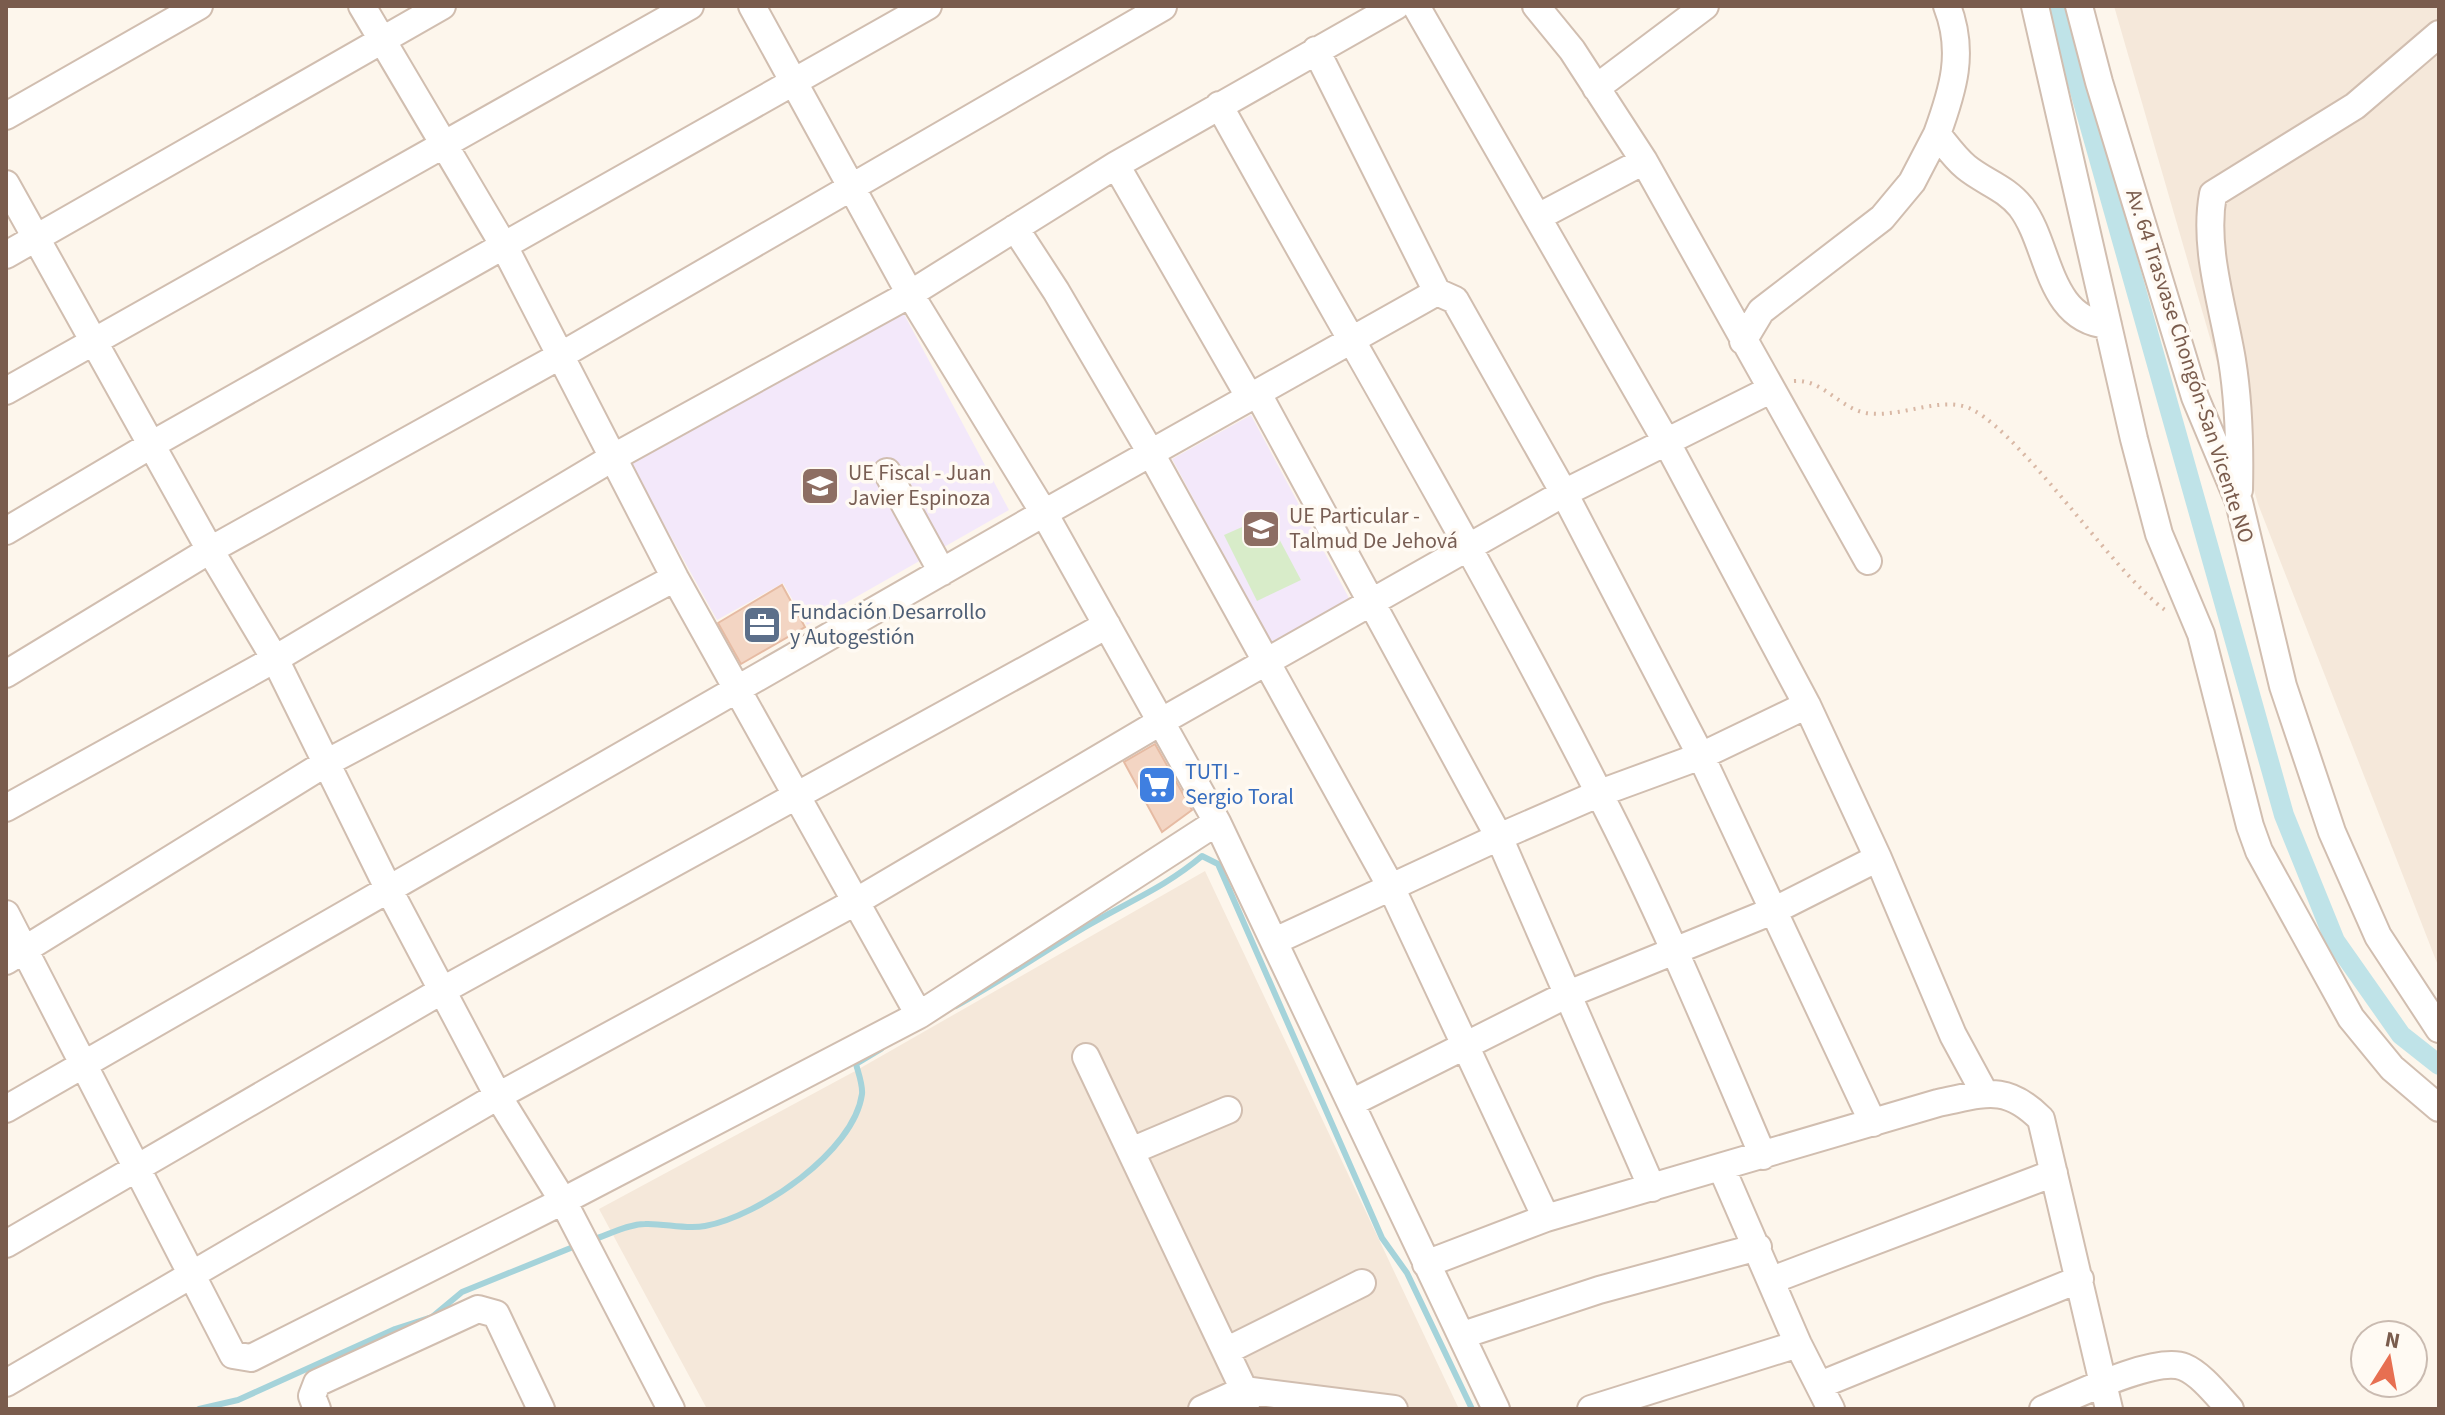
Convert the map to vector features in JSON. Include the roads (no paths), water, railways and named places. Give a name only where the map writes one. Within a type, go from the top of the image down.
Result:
[{"type":"street","points":[[6,116],[199,6]]},
{"type":"street","points":[[362,6],[504,246],[558,357],[614,457],[675,578],[919,1015]]},
{"type":"street","points":[[6,255],[442,6]]},
{"type":"street","points":[[6,391],[690,6]]},
{"type":"street","points":[[752,6],[797,83],[910,294],[1044,513],[1217,822],[1496,1409]]},
{"type":"street","points":[[6,531],[151,445],[797,83],[928,6]]},
{"type":"street","points":[[6,808],[275,659],[614,457],[910,294],[1116,165],[1396,6]]},
{"type":"street","points":[[1416,6],[1666,441],[1807,705],[1878,858],[1953,1035],[1985,1094]]},
{"type":"street","points":[[1536,6],[1644,161],[1868,561]]},
{"type":"street","points":[[1596,88],[1705,6]]},
{"type":"street","points":[[1743,341],[1761,311],[1882,218],[1912,182],[1937,134],[1957,67],[1957,44],[1947,6]]},
{"type":"street","points":[[2035,6],[2159,534],[2201,634],[2259,851],[2351,1018],[2392,1068],[2439,1108]]},
{"type":"street","name":"Av. 64 Trasvase Chongón-San Vicente NO","points":[[2079,6],[2195,397],[2239,502],[2283,686],[2332,832],[2378,936],[2439,1029]]},
{"type":"street","points":[[6,674],[210,550],[558,357],[1163,7]]},
{"type":"street","points":[[2239,502],[2241,430],[2207,224],[2213,194],[2355,106],[2439,34]]},
{"type":"street","points":[[1316,50],[1437,292],[1455,300],[1564,493],[1701,756],[1873,1123]]},
{"type":"street","points":[[1219,105],[1469,549],[1600,793],[1675,951],[1763,1156]]},
{"type":"street","points":[[1937,134],[1966,167],[2005,189],[2022,208],[2038,238],[2054,284],[2066,304],[2084,318],[2108,325]]},
{"type":"street","points":[[1538,217],[1644,161]]},
{"type":"street","points":[[1116,165],[1254,396],[1499,837],[1652,1188]]},
{"type":"street","points":[[6,184],[210,550],[275,659],[388,888],[498,1096],[563,1201],[671,1409]]},
{"type":"street","points":[[1015,228],[1056,291],[1150,452],[1391,887],[1546,1218]]},
{"type":"street","points":[[6,1109],[1150,452],[1437,292]]},
{"type":"street","points":[[6,1383],[498,1096],[857,901],[1162,721],[1267,665],[1564,493],[1770,390]]},
{"type":"street","points":[[887,472],[942,572]]},
{"type":"street","points":[[15,956],[326,763],[675,578]]},
{"type":"street","points":[[6,1244],[443,990],[1107,625]]},
{"type":"street","points":[[1275,941],[1499,837],[1600,793],[1701,756],[1807,705]]},
{"type":"street","points":[[6,914],[15,956],[86,1064],[233,1355],[251,1358],[563,1201],[919,1015],[1217,822]]},
{"type":"street","points":[[1351,1103],[1566,995],[1775,910],[1878,858]]},
{"type":"street","points":[[1086,1057],[1226,1351],[1245,1400]]},
{"type":"street","points":[[1426,1264],[1546,1218],[1722,1169],[1938,1103],[1985,1094],[2020,1098],[2041,1119],[2106,1396]]},
{"type":"street","points":[[1131,1151],[1228,1110]]},
{"type":"street","points":[[1722,1169],[1798,1344],[1831,1409]]},
{"type":"street","points":[[1772,1280],[2054,1173]]},
{"type":"street","points":[[1463,1335],[1599,1290],[1758,1247]]},
{"type":"street","points":[[1820,1385],[2080,1279]]},
{"type":"street","points":[[1226,1351],[1362,1283]]},
{"type":"street","points":[[317,1409],[312,1396],[317,1383],[478,1309],[496,1314],[536,1408]]},
{"type":"street","points":[[1591,1409],[1798,1344]]},
{"type":"street","points":[[2043,1409],[2106,1396],[2166,1364],[2184,1367],[2230,1409]]},
{"type":"street","points":[[1202,1409],[1245,1400],[1394,1409]]},
{"type":"waterway","points":[[2056,6],[2284,815],[2335,941],[2401,1035],[2439,1065]]},
{"type":"waterway","points":[[956,1006],[1087,926],[1160,886],[1202,856],[1218,864],[1382,1238],[1407,1273],[1472,1409]]},
{"type":"waterway","points":[[592,1240],[638,1224],[705,1226],[727,1220],[776,1195],[801,1178],[842,1138],[855,1116],[862,1094],[856,1064],[881,1049]]},
{"type":"waterway","points":[[199,1409],[238,1400],[395,1329],[432,1317],[462,1292],[578,1245]]},
{"type":"place","name":"UE Fiscal - Juan Javier Espinoza","points":[[820,486]]},
{"type":"place","name":"UE Particular - Talmud De Jehová","points":[[1261,529]]},
{"type":"place","name":"Fundación Desarrollo y Autogestión","points":[[762,625]]},
{"type":"place","name":"TUTI - Sergio Toral","points":[[1157,785]]}]
